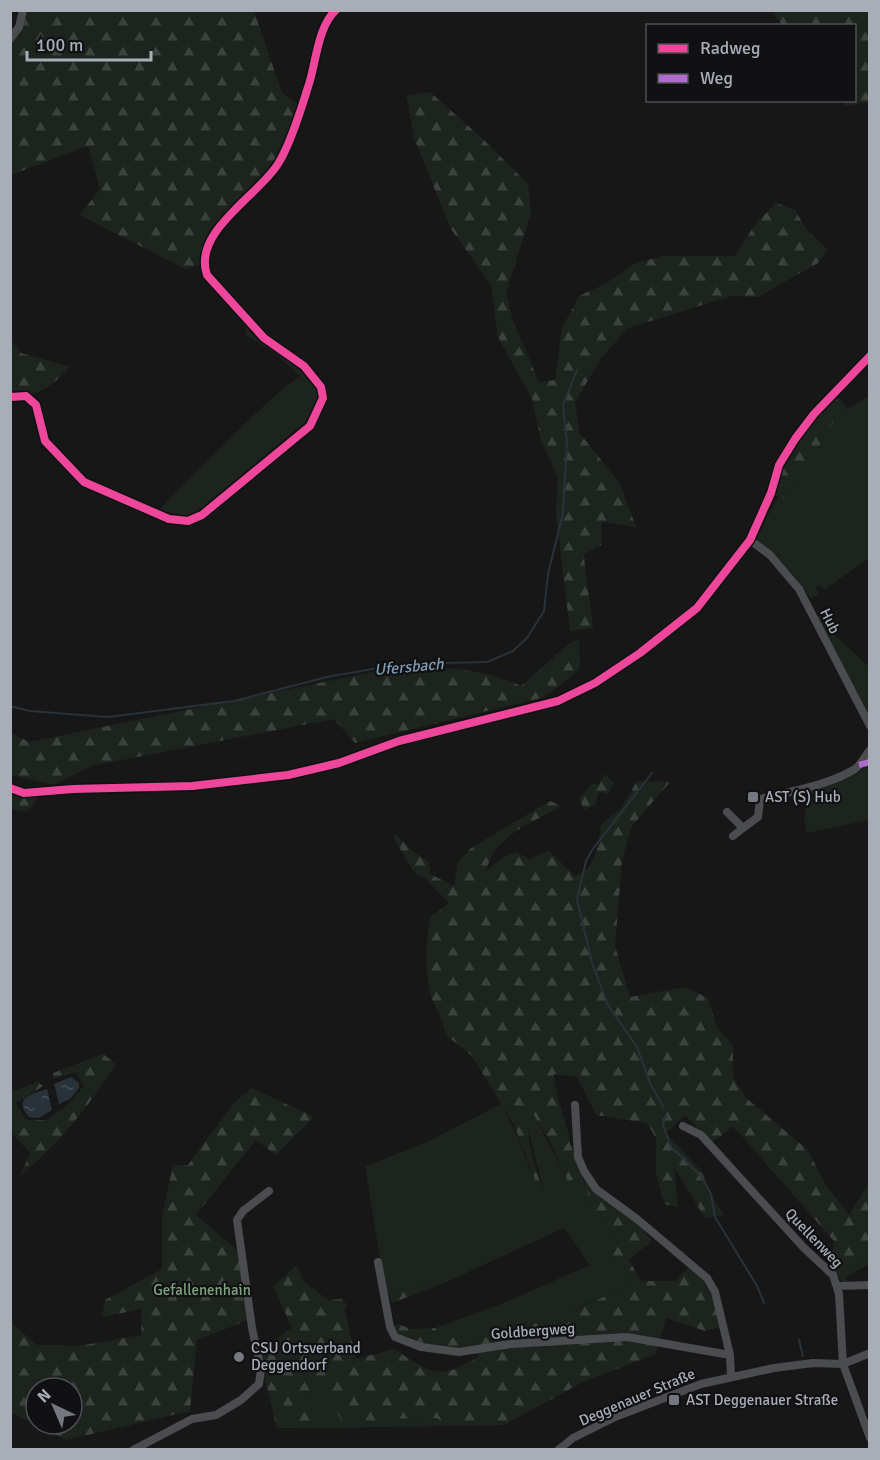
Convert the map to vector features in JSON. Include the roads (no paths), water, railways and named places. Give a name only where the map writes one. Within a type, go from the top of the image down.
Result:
[{"type":"street","points":[[10,39],[19,27],[23,10]]},
{"type":"street","points":[[10,397],[26,396],[36,405],[45,441],[84,482],[169,519],[189,521],[202,515],[310,426],[323,398],[321,387],[304,366],[264,338],[249,323],[207,275],[204,265],[213,235],[278,164],[309,86],[317,47],[336,10]]},
{"type":"street","points":[[10,788],[24,794],[73,789],[192,786],[288,775],[339,763],[399,741],[558,701],[595,683],[697,608],[750,540],[771,493],[779,465],[795,439],[814,414],[870,356]]},
{"type":"street","name":"Hub","points":[[750,540],[770,555],[799,589],[870,726]]},
{"type":"street","points":[[733,836],[758,817],[760,799],[788,790],[807,788],[856,768],[870,750]]},
{"type":"street","points":[[727,812],[742,828]]},
{"type":"street","points":[[575,1105],[578,1157],[584,1171],[597,1189],[637,1219],[707,1278],[715,1292],[730,1355],[731,1377]]},
{"type":"street","name":"Quellenweg","points":[[683,1126],[700,1135],[804,1248],[833,1275],[838,1286],[843,1364],[870,1438]]},
{"type":"street","points":[[133,1449],[192,1419],[216,1414],[241,1400],[259,1384],[261,1369],[252,1328],[237,1220],[243,1211],[269,1191]]},
{"type":"street","name":"Goldbergweg","points":[[378,1262],[390,1327],[395,1337],[421,1347],[459,1352],[511,1344],[627,1337],[730,1355]]},
{"type":"street","points":[[838,1286],[870,1285]]},
{"type":"street","name":"Deggenauer Straße","points":[[558,1449],[573,1438],[615,1417],[701,1384],[813,1363],[843,1364],[870,1353]]},
{"type":"water","points":[[71,1077],[79,1083],[79,1088],[70,1099],[59,1104],[54,1084]]},
{"type":"water","points":[[47,1089],[52,1110],[39,1118],[29,1117],[23,1101],[30,1095]]},
{"type":"waterway","name":"Ufersbach","points":[[10,706],[30,711],[108,717],[234,701],[327,677],[401,664],[487,662],[513,651],[527,638],[544,611],[548,574],[563,513],[567,441],[563,405],[577,370]]},
{"type":"waterway","points":[[652,773],[592,850],[586,861],[577,899],[592,963],[608,1005],[637,1047],[650,1083],[664,1108]]},
{"type":"waterway","points":[[666,1116],[663,1125],[671,1147],[701,1176],[711,1194],[715,1217],[757,1286],[764,1303]]},
{"type":"waterway","points":[[799,1340],[803,1356]]},
{"type":"place","name":"AST (S) Hub","points":[[753,797]]},
{"type":"place","name":"CSU Ortsverband Deggendorf","points":[[239,1357]]},
{"type":"place","name":"AST Deggenauer Straße","points":[[674,1400]]},
{"type":"park label","name":"Gefallenenhain","points":[[202,1290]]}]
